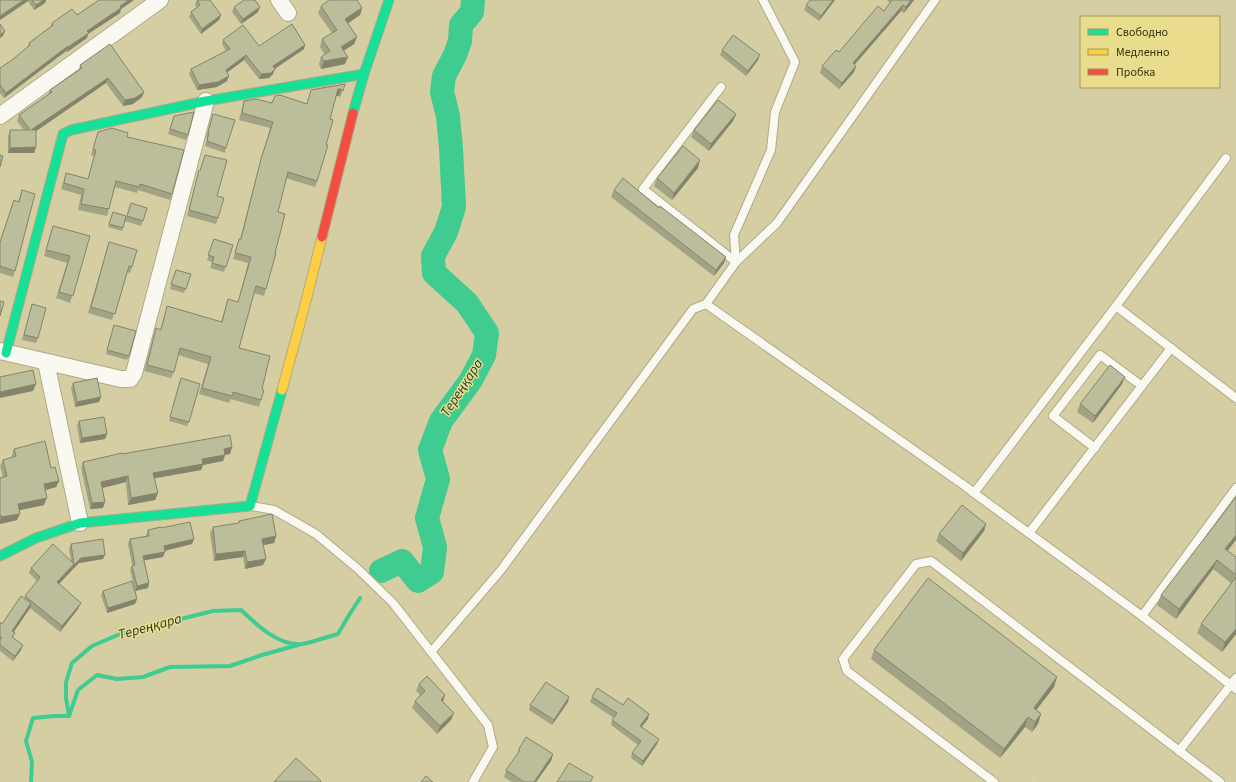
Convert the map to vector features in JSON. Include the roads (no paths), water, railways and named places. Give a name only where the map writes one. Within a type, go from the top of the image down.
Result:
[{"type":"street","points":[[0,116],[160,0]]},
{"type":"street","points":[[0,556],[36,538],[80,523],[250,506],[306,301],[345,142],[364,74],[388,0]]},
{"type":"street","points":[[206,101],[134,373],[130,379],[121,380],[3,352],[63,134],[72,130],[206,101],[364,74]]},
{"type":"street","points":[[46,362],[80,523]]},
{"type":"lane","points":[[736,262],[734,235],[771,150],[775,112],[795,62],[763,0]]},
{"type":"lane","points":[[431,652],[501,570],[692,309],[706,304],[736,262],[777,223],[935,0]]},
{"type":"lane","points":[[721,87],[643,189],[736,262]]},
{"type":"lane","points":[[974,492],[1116,306],[1226,158]]},
{"type":"lane","points":[[706,304],[959,481],[1142,616],[1233,687]]},
{"type":"lane","points":[[1116,306],[1236,398]]},
{"type":"lane","points":[[1029,533],[1171,348]]},
{"type":"lane","points":[[1095,448],[1053,416],[1100,354],[1142,386]]},
{"type":"lane","points":[[1142,616],[1236,488]]},
{"type":"lane","points":[[250,506],[274,510],[316,534],[358,569],[393,603],[488,725],[493,747],[473,782]]},
{"type":"lane","points":[[994,782],[847,671],[843,659],[916,564],[931,561],[1220,782]]},
{"type":"lane","points":[[1179,751],[1233,687],[1236,678]]},
{"type":"waterway","name":"Тереңқара","points":[[381,571],[402,561],[418,581],[432,572],[435,547],[427,518],[438,479],[430,450],[441,421],[471,380],[484,355],[487,333],[467,303],[434,273],[433,256],[446,232],[454,207],[448,116],[442,92],[444,76],[455,55],[460,41],[461,25],[472,12],[473,0]]},
{"type":"waterway","name":"Тереңқара","points":[[31,782],[32,762],[26,741],[33,718],[69,716],[66,698],[66,682],[72,663],[92,646],[120,634],[213,611],[241,610],[276,638],[284,642],[302,644],[338,634],[360,598]]},
{"type":"waterway","points":[[69,716],[78,690],[97,675],[117,679],[143,677],[170,667],[230,666],[298,645]]}]
